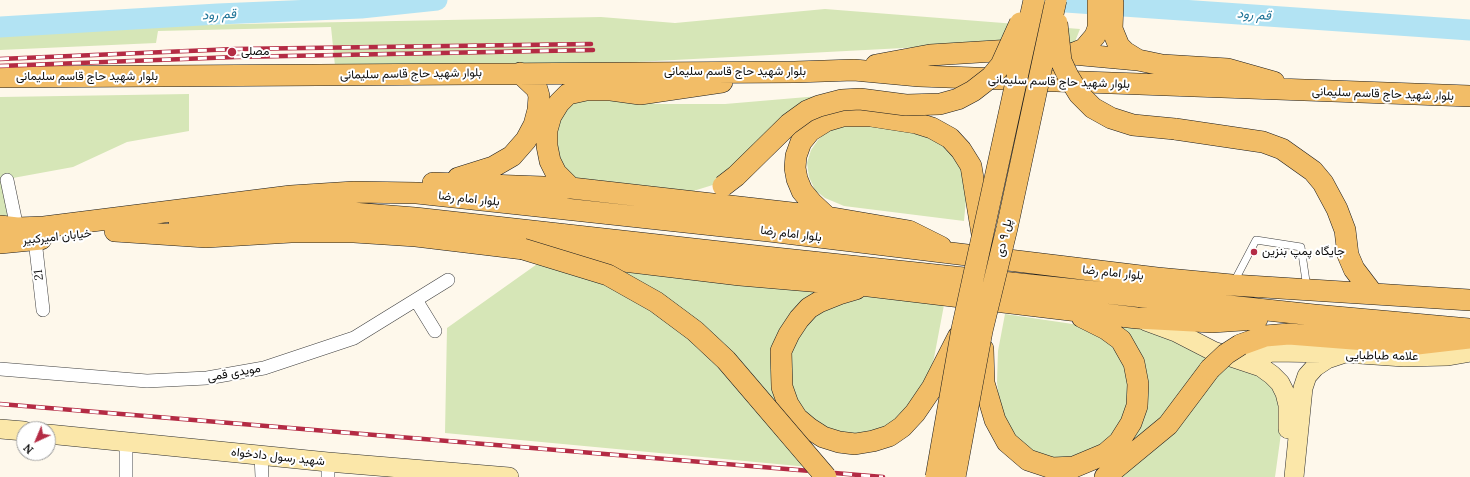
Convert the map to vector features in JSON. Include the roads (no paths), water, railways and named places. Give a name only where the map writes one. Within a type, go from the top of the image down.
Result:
[{"type":"main road","points":[[680,202],[702,196],[723,186],[736,176],[806,111],[819,106],[842,100],[860,99],[906,105],[940,104],[958,99],[973,91],[991,77],[1001,66],[1029,0]]},
{"type":"main road","name":"پل ۹ دی","points":[[955,477],[982,234],[1034,0]]},
{"type":"main road","points":[[1098,0],[1105,28],[1125,52],[1138,60]]},
{"type":"main road","points":[[1072,54],[1084,49],[1105,28],[1113,0]]},
{"type":"main road","points":[[1056,2],[1061,61],[1079,94],[1093,108],[1111,118],[1132,125],[1175,129],[1263,142],[1282,149],[1313,170],[1323,183],[1337,209],[1345,230],[1348,255],[1354,269],[1372,294]]},
{"type":"main road","name":"پل ۹ دی","points":[[936,477],[972,330],[1007,228],[1056,2]]},
{"type":"main road","points":[[854,70],[930,55],[1012,50],[1138,60],[1162,65],[1228,69],[1306,92]]},
{"type":"main road","name":"بلوار شهید حاج قاسم سلیمانی","points":[[0,77],[795,72],[854,70],[919,76],[1306,92],[1470,96]]},
{"type":"main road","points":[[571,188],[556,173],[550,161],[547,146],[547,130],[551,116],[559,103],[568,94],[586,90],[611,90],[640,94],[795,72]]},
{"type":"main road","points":[[445,182],[492,167],[512,156],[526,140],[534,125],[538,110],[539,96],[538,89],[520,73]]},
{"type":"main road","points":[[827,217],[802,191],[795,168],[796,156],[801,142],[810,131],[826,121],[843,116],[859,116],[916,123],[932,128],[950,138],[961,150],[971,166],[982,234]]},
{"type":"main road","points":[[354,192],[404,184],[445,182],[571,188],[680,202],[827,217],[909,231],[952,253]]},
{"type":"main road","name":"بلوار امام رضا","points":[[114,225],[291,196],[354,192],[417,193],[762,230],[1073,269],[1232,285],[1470,300]]},
{"type":"main road","name":"بلوار امام رضا","points":[[114,225],[290,213],[352,213],[415,218],[765,258],[1314,315],[1470,329]]},
{"type":"main road","points":[[114,225],[206,237],[291,232],[354,232],[416,236],[740,275],[869,286],[1137,318],[1212,322],[1314,315]]},
{"type":"main road","name":"خیابان امیرکبیر","points":[[8,227],[114,225]]},
{"type":"main road","name":"خیابان امیرکبیر","points":[[0,244],[36,240],[114,225]]},
{"type":"main road","points":[[523,249],[608,275],[656,302],[695,331],[726,360],[826,477]]},
{"type":"main road","points":[[869,286],[839,294],[819,302],[809,308],[798,319],[781,351],[782,387],[788,404],[798,418],[809,428],[823,437],[840,442],[855,444],[873,441],[889,436],[902,427],[915,413],[972,330]]},
{"type":"main road","points":[[972,330],[984,383],[995,420],[1007,442],[1028,460],[1052,468],[1074,467],[1105,454],[1119,442],[1131,423],[1137,406],[1138,384],[1134,363],[1121,340],[1106,329],[1065,310]]},
{"type":"main road","points":[[1105,477],[1168,425],[1210,369],[1265,336],[1289,334],[1417,344],[1470,338]]},
{"type":"street","points":[[7,180],[8,227]]},
{"type":"street","name":"21","points":[[36,240],[43,310]]},
{"type":"street","name":"مویدی قمی","points":[[0,369],[147,381],[207,378],[264,368],[354,338],[448,280]]},
{"type":"street","points":[[416,300],[435,331]]},
{"type":"street","points":[[1137,318],[1176,332],[1213,351],[1345,353]]},
{"type":"street","points":[[1240,352],[1272,375],[1280,383],[1285,393],[1288,405],[1289,420],[1283,477]]},
{"type":"street","name":"علامه طباطبایی","points":[[1294,477],[1303,388],[1307,376],[1315,367],[1327,359],[1345,353],[1404,357],[1448,356],[1470,352]]},
{"type":"street","points":[[0,429],[16,431]]},
{"type":"street","name":"شهید رسول دادخواه","points":[[56,435],[126,443],[261,455],[328,470],[509,477]]},
{"type":"street","points":[[126,443],[126,477]]},
{"type":"street","points":[[261,455],[262,477]]},
{"type":"lane","points":[[1232,285],[1256,240],[1301,247],[1307,290]]},
{"type":"waterway","name":"قم رود","points":[[0,27],[218,14],[361,8],[437,0]]},
{"type":"waterway","name":"قم رود","points":[[1037,0],[1470,30]]},
{"type":"railway","points":[[0,59],[235,49],[591,44]]},
{"type":"railway","points":[[0,66],[236,57],[593,50]]},
{"type":"railway","points":[[0,404],[883,477]]},
{"type":"place","name":"مصلی","points":[[232,52]]},
{"type":"place","name":"جایگاه پمپ بنزین","points":[[1254,252]]}]
